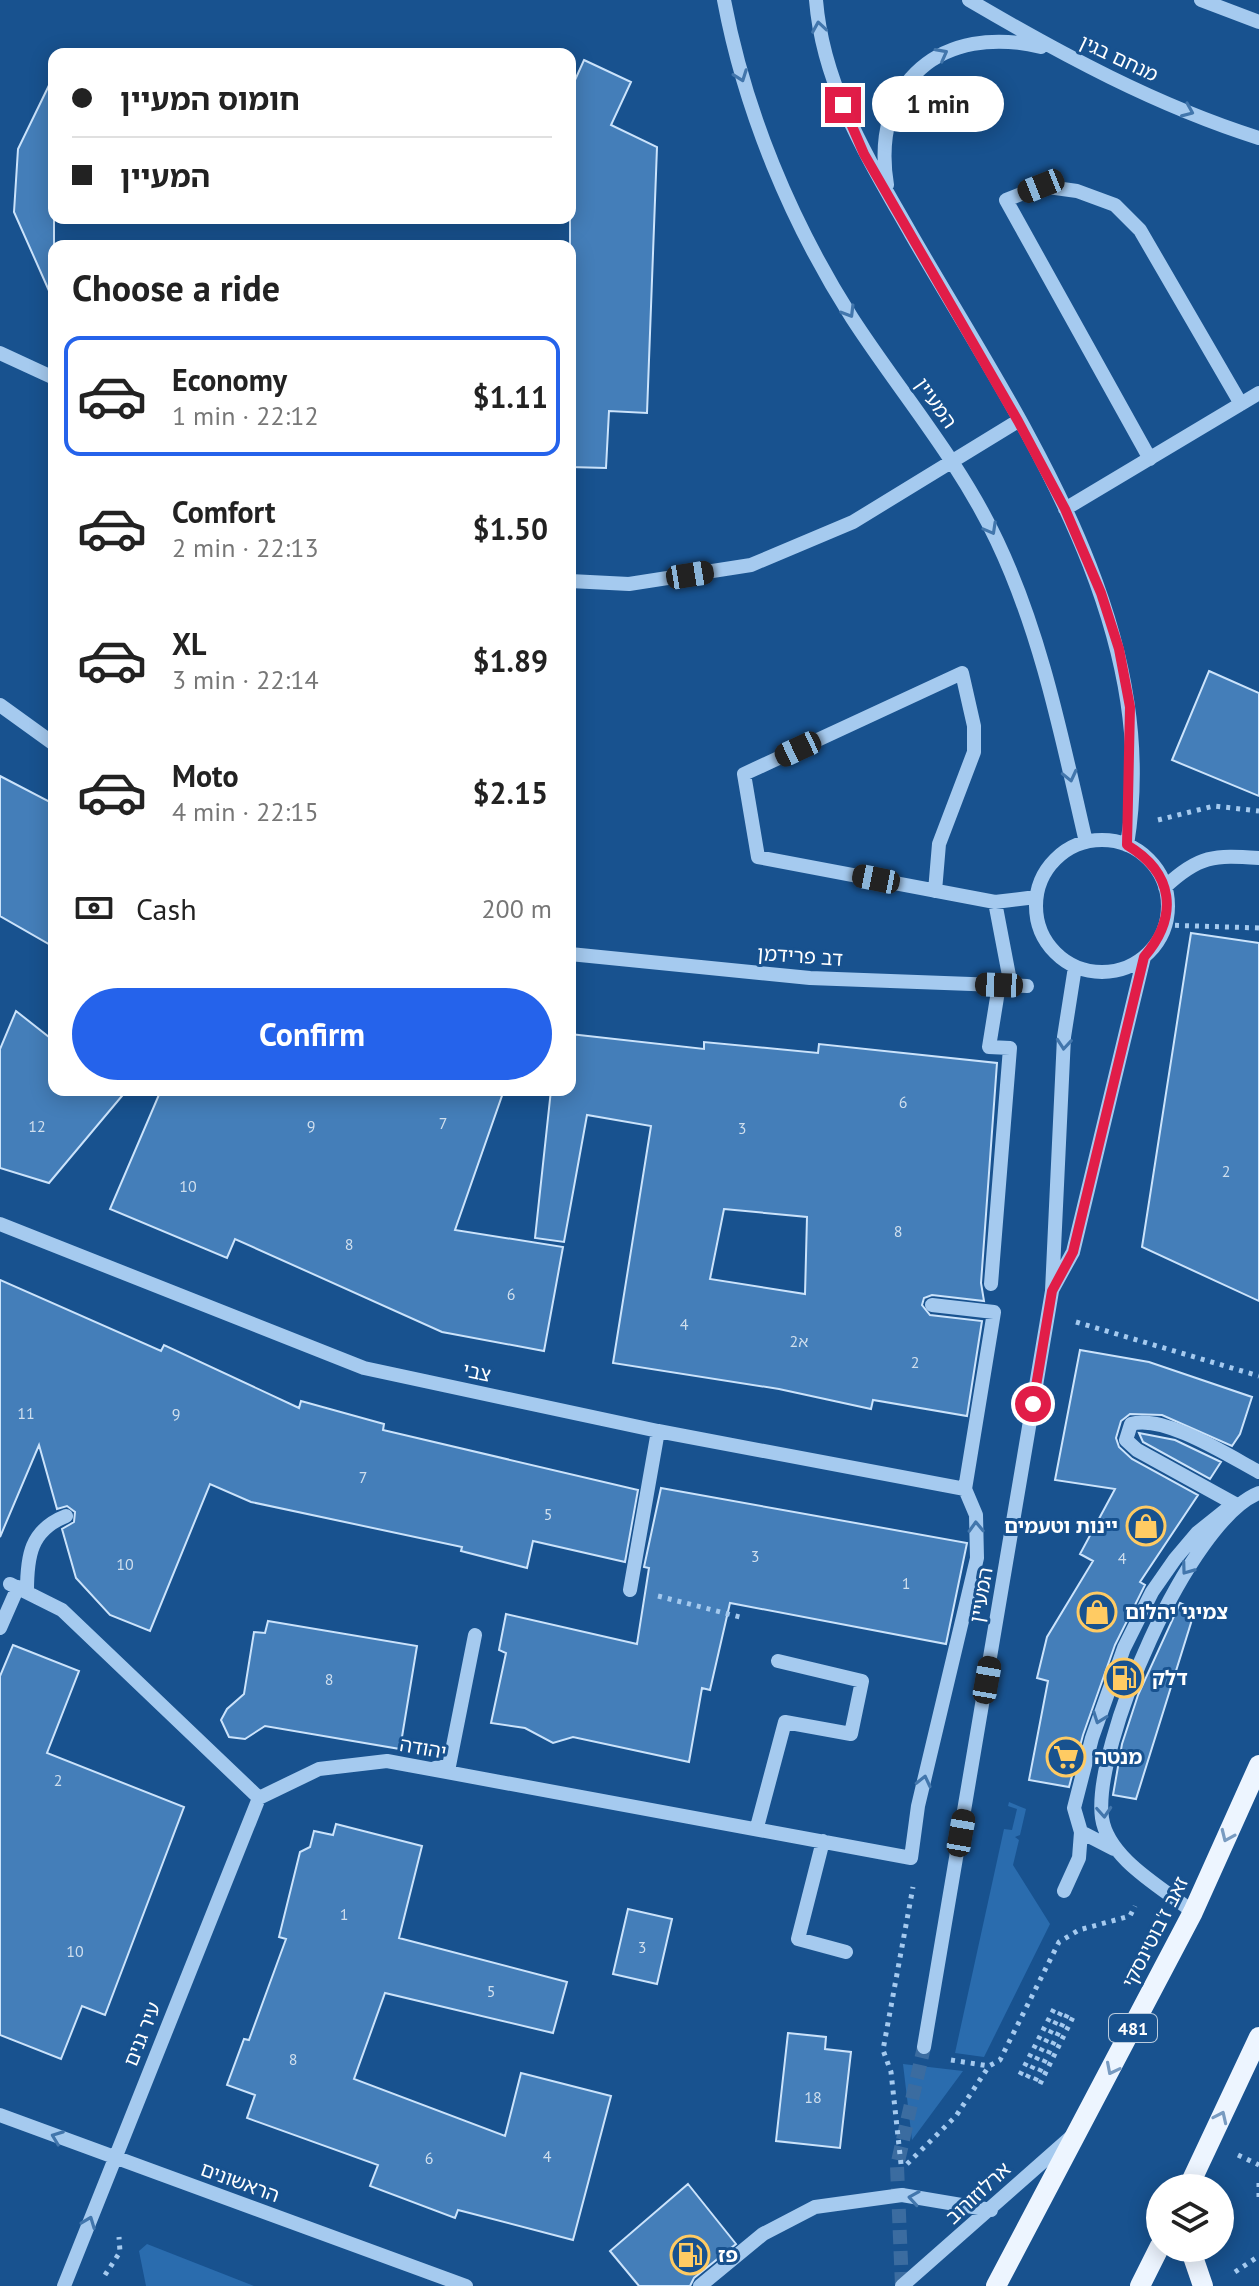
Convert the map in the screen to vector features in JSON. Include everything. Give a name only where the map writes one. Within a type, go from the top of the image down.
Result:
[{"type":"main road","name":"זאב ז'בוטינסקי","points":[[996,2286],[1193,1912],[1259,1765]]},
{"type":"main road","points":[[1195,2174],[1259,2037]]},
{"type":"main road","points":[[1140,2286],[1152,2262]]},
{"type":"main road","points":[[1195,2262],[1203,2286]]},
{"type":"street","name":"המעיין","points":[[724,0],[735,57],[788,204],[851,317],[953,463],[996,539],[1034,626],[1086,842]]},
{"type":"street","points":[[816,0],[819,32],[833,81],[864,154],[1018,421],[1065,509],[1101,593],[1119,649],[1130,707],[1130,827],[1127,845]]},
{"type":"street","name":"מנחם בגין","points":[[969,0],[1057,51],[1162,100],[1259,138]]},
{"type":"street","points":[[1201,0],[1259,22]]},
{"type":"street","points":[[888,194],[885,161],[889,118],[904,87],[929,61],[958,45],[992,41],[1023,43],[1057,51]]},
{"type":"street","points":[[1150,459],[1006,200],[1041,186],[1077,191],[1115,205],[1140,230],[1241,404]]},
{"type":"street","points":[[0,353],[48,375]]},
{"type":"street","points":[[1065,509],[1259,393]]},
{"type":"street","points":[[576,581],[629,584],[751,565],[853,522],[1018,421]]},
{"type":"street","points":[[935,891],[939,844],[974,752],[974,726],[962,673],[744,774],[758,857],[935,891],[995,902],[1036,897]]},
{"type":"street","points":[[0,705],[48,740]]},
{"type":"street","points":[[1107,840],[1127,845],[1144,855],[1157,870],[1165,887],[1165,925],[1144,957],[1111,971],[1075,967],[1057,955],[1044,939],[1037,919],[1036,897],[1042,878],[1053,862],[1068,849],[1086,842],[1107,840]]},
{"type":"street","points":[[1165,887],[1185,868],[1215,855],[1259,858]]},
{"type":"street","points":[[991,1284],[1010,1048],[989,1047],[1005,986],[995,902]]},
{"type":"street","name":"דב פרידמן","points":[[576,955],[810,978],[1027,986]]},
{"type":"street","name":"המעיין","points":[[1052,1291],[1073,1252],[1144,957]]},
{"type":"street","name":"המעיין","points":[[924,2047],[1052,1291],[1064,1037],[1075,967]]},
{"type":"street","name":"צבי","points":[[0,1224],[364,1368],[658,1431],[965,1489]]},
{"type":"street","points":[[932,1305],[994,1312],[965,1489]]},
{"type":"street","points":[[1247,1498],[1137,1450],[1126,1440],[1131,1424],[1149,1423],[1206,1443],[1259,1472]]},
{"type":"street","points":[[630,1590],[658,1431]]},
{"type":"street","name":"המעיין","points":[[911,1858],[918,1806],[977,1558],[976,1515],[965,1489]]},
{"type":"street","points":[[1064,1891],[1079,1858],[1081,1832],[1074,1808],[1092,1738],[1138,1617],[1189,1542],[1247,1498]]},
{"type":"street","points":[[1114,1849],[1102,1819],[1103,1787],[1143,1653],[1184,1572],[1247,1498]]},
{"type":"street","points":[[0,1628],[18,1587],[27,1556],[48,1523],[66,1516]]},
{"type":"street","points":[[18,1587],[62,1610],[259,1798]]},
{"type":"street","points":[[427,1768],[449,1766],[475,1635]]},
{"type":"street","points":[[757,1827],[785,1722],[851,1734],[862,1681],[778,1661]]},
{"type":"street","name":"יהודה","points":[[259,1798],[319,1769],[387,1761],[757,1827],[911,1858]]},
{"type":"street","name":"עיר גנים","points":[[64,2286],[259,1798]]},
{"type":"street","points":[[1081,1832],[1114,1849],[1193,1912]]},
{"type":"street","points":[[823,1841],[798,1939],[846,1952]]},
{"type":"street","name":"הראשונים","points":[[0,2115],[466,2286]]},
{"type":"street","name":"ארלוזורוב","points":[[902,2286],[1081,2129]]},
{"type":"street","points":[[700,2286],[763,2234],[815,2207],[902,2195],[991,2210]]},
{"type":"path","points":[[1130,827],[1214,806],[1259,811]]},
{"type":"path","points":[[1165,925],[1259,928]]},
{"type":"path","points":[[1048,1313],[1259,1376]]},
{"type":"path","points":[[630,1590],[740,1617]]},
{"type":"path","points":[[901,2171],[956,2116],[989,2066],[1000,2060],[1059,1942],[1079,1930],[1130,1916],[1149,1877]]},
{"type":"path","points":[[1020,2075],[1055,2007]]},
{"type":"path","points":[[1027,2078],[1068,2013],[1037,2082]]},
{"type":"path","points":[[883,2050],[897,2052]]},
{"type":"path","points":[[940,2058],[989,2066]]},
{"type":"path","points":[[1231,2152],[1259,2165]]},
{"type":"path","points":[[1259,2183],[1259,2198]]},
{"type":"shaded area","points":[[1009,1802],[1026,1809],[1020,1835],[1015,1837],[1019,1840],[1013,1865],[1050,1924],[984,2057],[955,2053],[1004,1829],[1012,1830],[1017,1809],[1008,1806]]},
{"type":"shaded area","points":[[903,2064],[963,2071],[912,2140]]},
{"type":"shaded area","points":[[147,2244],[254,2286],[146,2286],[139,2251]]},
{"type":"building","points":[[584,60],[631,82],[611,125],[657,147],[647,413],[609,411],[606,468],[576,467],[576,240],[570,240],[570,224],[576,224],[576,78]]},
{"type":"building","points":[[48,87],[48,224],[54,224],[54,240],[48,240],[48,288],[14,212],[18,149]]},
{"type":"building","points":[[1209,671],[1259,693],[1259,796],[1172,760]]},
{"type":"building","points":[[0,776],[48,801],[48,944],[0,916]]},
{"type":"building","points":[[1191,933],[1259,943],[1259,1301],[1142,1247]]},
{"type":"building","points":[[16,1011],[48,1036],[48,1096],[122,1096],[49,1183],[0,1168],[0,1049]]},
{"type":"building","points":[[576,1035],[704,1049],[704,1042],[818,1053],[819,1044],[997,1063],[981,1283],[984,1301],[932,1295],[924,1298],[922,1305],[930,1315],[982,1321],[967,1416],[873,1400],[871,1409],[779,1389],[613,1363],[651,1126],[587,1115],[564,1242],[535,1238],[550,1096],[576,1096]],"holes":[[[724,1209],[807,1217],[805,1294],[710,1279]]]},
{"type":"building","points":[[158,1096],[502,1096],[455,1230],[563,1247],[544,1351],[442,1332],[235,1239],[227,1258],[110,1209]]},
{"type":"building","points":[[0,1280],[161,1351],[164,1345],[299,1408],[301,1401],[384,1424],[383,1430],[638,1490],[625,1562],[533,1541],[527,1568],[461,1551],[462,1547],[251,1502],[210,1484],[150,1631],[110,1615],[76,1578],[62,1529],[74,1522],[75,1512],[67,1506],[57,1509],[39,1445],[0,1537]]},
{"type":"building","points":[[1080,1350],[1149,1362],[1252,1397],[1240,1434],[1232,1446],[1162,1415],[1130,1414],[1121,1421],[1116,1438],[1119,1447],[1132,1459],[1198,1495],[1140,1582],[1145,1585],[1115,1645],[1083,1735],[1069,1787],[1029,1780],[1048,1681],[1037,1678],[1047,1637],[1093,1561],[1080,1554],[1115,1489],[1055,1480]]},
{"type":"building","points":[[1139,1433],[1175,1440],[1221,1462],[1210,1479],[1143,1442]]},
{"type":"building","points":[[661,1488],[967,1543],[946,1644],[730,1603],[710,1690],[702,1688],[689,1762],[573,1737],[553,1743],[525,1728],[491,1723],[506,1653],[499,1650],[506,1614],[637,1644],[649,1568],[644,1567]]},
{"type":"building","points":[[1180,1603],[1195,1610],[1136,1799],[1113,1795],[1122,1744],[1138,1695]]},
{"type":"building","points":[[268,1621],[417,1646],[400,1749],[265,1726],[245,1739],[229,1737],[221,1720],[227,1709],[244,1694],[254,1632],[265,1633]]},
{"type":"building","points":[[13,1645],[79,1671],[47,1753],[184,1807],[105,2015],[82,2006],[61,2059],[0,2035],[0,1676]]},
{"type":"building","points":[[336,1824],[422,1846],[399,1938],[567,1982],[553,2033],[385,1993],[354,2079],[505,2136],[521,2073],[611,2096],[573,2240],[458,2210],[455,2218],[370,2186],[378,2165],[247,2118],[255,2095],[227,2085],[244,2039],[249,2040],[286,1939],[279,1937],[300,1852],[310,1847],[314,1831],[333,1835]]},
{"type":"building","points":[[628,1909],[672,1919],[657,1984],[613,1974]]},
{"type":"building","points":[[788,2033],[826,2037],[825,2049],[851,2052],[840,2148],[776,2141]]},
{"type":"building","points":[[688,2184],[736,2244],[694,2278],[690,2286],[639,2286],[610,2251]]},
{"type":"tunnel","points":[[902,2286],[897,2166],[924,2047]]},
{"type":"place","name":"יינות וטעמים","points":[[1146,1526]]},
{"type":"place","name":"צמיגי יהלום","points":[[1097,1612]]},
{"type":"place","name":"דלק","points":[[1124,1678]]},
{"type":"place","name":"מנטה","points":[[1066,1757]]},
{"type":"place","name":"פז","points":[[690,2255]]},
{"type":"route","points":[[843,105],[864,154],[1018,421],[1065,509],[1101,593],[1119,649],[1130,707],[1130,827],[1127,845],[1144,855],[1157,870],[1165,887],[1165,925],[1144,957],[1073,1252],[1052,1291],[1033,1404]]}]
